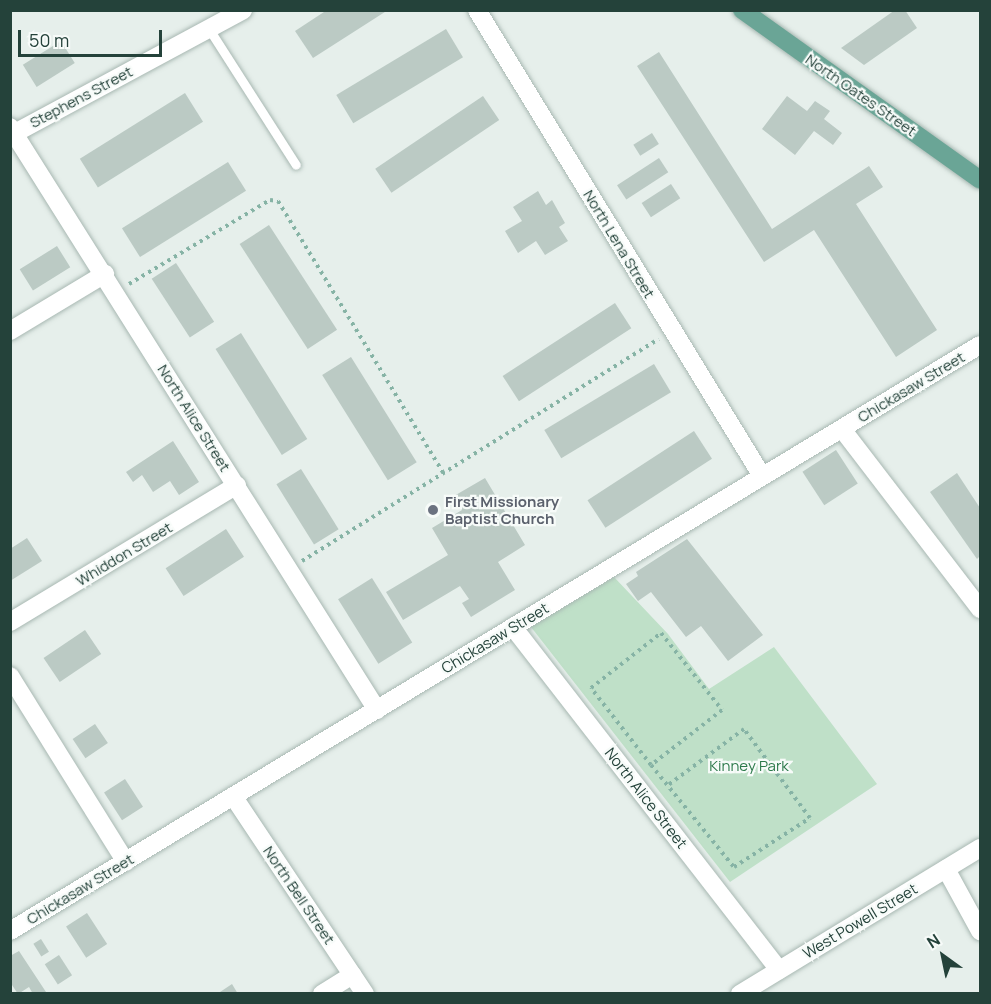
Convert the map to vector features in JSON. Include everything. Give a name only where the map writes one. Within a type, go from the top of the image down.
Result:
[{"type":"main road","name":"North Oates Street","points":[[742,10],[981,180]]},
{"type":"street","name":"Stephens Street","points":[[13,130],[243,10]]},
{"type":"street","name":"North Lena Street","points":[[477,10],[762,476]]},
{"type":"street","name":"North Alice Street","points":[[13,130],[377,710]]},
{"type":"street","points":[[10,331],[105,274]]},
{"type":"street","name":"Chickasaw Street","points":[[10,931],[981,345]]},
{"type":"street","points":[[842,429],[978,600]]},
{"type":"street","name":"Whiddon Street","points":[[10,622],[237,485]]},
{"type":"street","name":"North Alice Street","points":[[513,627],[778,970]]},
{"type":"street","points":[[10,676],[126,862]]},
{"type":"street","name":"North Bell Street","points":[[233,796],[365,993]]},
{"type":"street","name":"West Powell Street","points":[[748,991],[778,970],[981,848]]},
{"type":"street","points":[[946,869],[981,931]]},
{"type":"street","points":[[322,993],[352,975]]},
{"type":"lane","points":[[209,29],[296,165]]},
{"type":"path","points":[[116,292],[270,200],[278,201],[444,474]]},
{"type":"path","points":[[289,569],[672,331]]},
{"type":"path","points":[[651,765],[722,710],[661,633],[591,688],[651,765],[734,867],[810,818],[744,729],[668,784]]},
{"type":"green space","name":"Kinney Park","points":[[614,577],[668,634],[709,689],[774,647],[877,784],[730,882],[531,627]]},
{"type":"building","points":[[327,10],[388,10],[313,58],[295,31]]},
{"type":"building","points":[[895,10],[905,10],[917,28],[864,65],[841,48]]},
{"type":"building","points":[[446,29],[463,57],[353,123],[336,95]]},
{"type":"building","points":[[61,41],[75,63],[37,87],[23,65]]},
{"type":"building","points":[[659,52],[772,229],[869,166],[883,187],[856,204],[937,330],[896,357],[814,230],[764,262],[637,66]]},
{"type":"building","points":[[185,93],[203,122],[98,188],[80,159]]},
{"type":"building","points":[[483,96],[499,120],[391,193],[375,169]]},
{"type":"building","points":[[787,96],[807,111],[815,101],[830,111],[824,119],[842,133],[833,145],[814,131],[795,155],[762,129]]},
{"type":"building","points":[[652,133],[659,144],[640,156],[633,145]]},
{"type":"building","points":[[659,158],[668,172],[626,199],[617,185]]},
{"type":"building","points":[[228,162],[246,191],[140,257],[122,228]]},
{"type":"building","points":[[671,184],[680,198],[651,217],[642,203]]},
{"type":"building","points":[[538,191],[546,205],[552,200],[565,223],[559,227],[568,241],[545,255],[536,241],[518,253],[505,231],[522,221],[513,207]]},
{"type":"building","points":[[269,225],[337,330],[308,349],[240,244]]},
{"type":"building","points":[[57,246],[70,267],[33,291],[20,269]]},
{"type":"building","points":[[176,263],[214,322],[190,338],[152,279]]},
{"type":"building","points":[[615,303],[631,328],[519,401],[503,376]]},
{"type":"building","points":[[241,333],[307,439],[282,455],[216,349]]},
{"type":"building","points":[[351,357],[417,462],[388,480],[322,375]]},
{"type":"building","points":[[654,364],[671,392],[561,458],[544,430]]},
{"type":"building","points":[[694,431],[712,459],[605,528],[587,500]]},
{"type":"building","points":[[173,441],[199,482],[179,495],[170,481],[153,492],[142,475],[133,482],[126,472]]},
{"type":"building","points":[[836,450],[858,484],[824,505],[802,472]]},
{"type":"building","points":[[301,469],[339,529],[314,545],[276,484]]},
{"type":"building","points":[[957,473],[980,508],[980,556],[977,559],[930,492]]},
{"type":"building","points":[[485,478],[525,545],[498,562],[515,590],[471,617],[462,603],[469,599],[460,586],[403,620],[386,592],[448,555],[432,528],[462,510],[454,496]]},
{"type":"building","points":[[226,529],[244,557],[184,596],[166,568]]},
{"type":"building","points":[[27,538],[42,561],[10,581],[10,549]]},
{"type":"building","points":[[687,539],[763,635],[728,661],[701,626],[686,637],[651,592],[638,601],[626,584],[638,576],[636,572]]},
{"type":"building","points":[[372,578],[412,642],[378,664],[338,599]]},
{"type":"building","points":[[85,630],[101,654],[60,682],[44,658]]},
{"type":"building","points":[[95,724],[108,743],[85,758],[73,739]]},
{"type":"building","points":[[125,779],[143,807],[122,820],[104,793]]},
{"type":"building","points":[[87,913],[107,944],[86,958],[66,927]]},
{"type":"building","points":[[41,939],[49,952],[41,956],[33,944]]},
{"type":"building","points":[[19,951],[46,992],[44,994],[33,994],[29,987],[18,994],[10,982],[10,956]]},
{"type":"building","points":[[59,955],[72,975],[58,984],[45,964]]},
{"type":"building","points":[[232,984],[238,994],[217,994]]},
{"type":"place","name":"First Missionary Baptist Church","points":[[433,510]]}]
